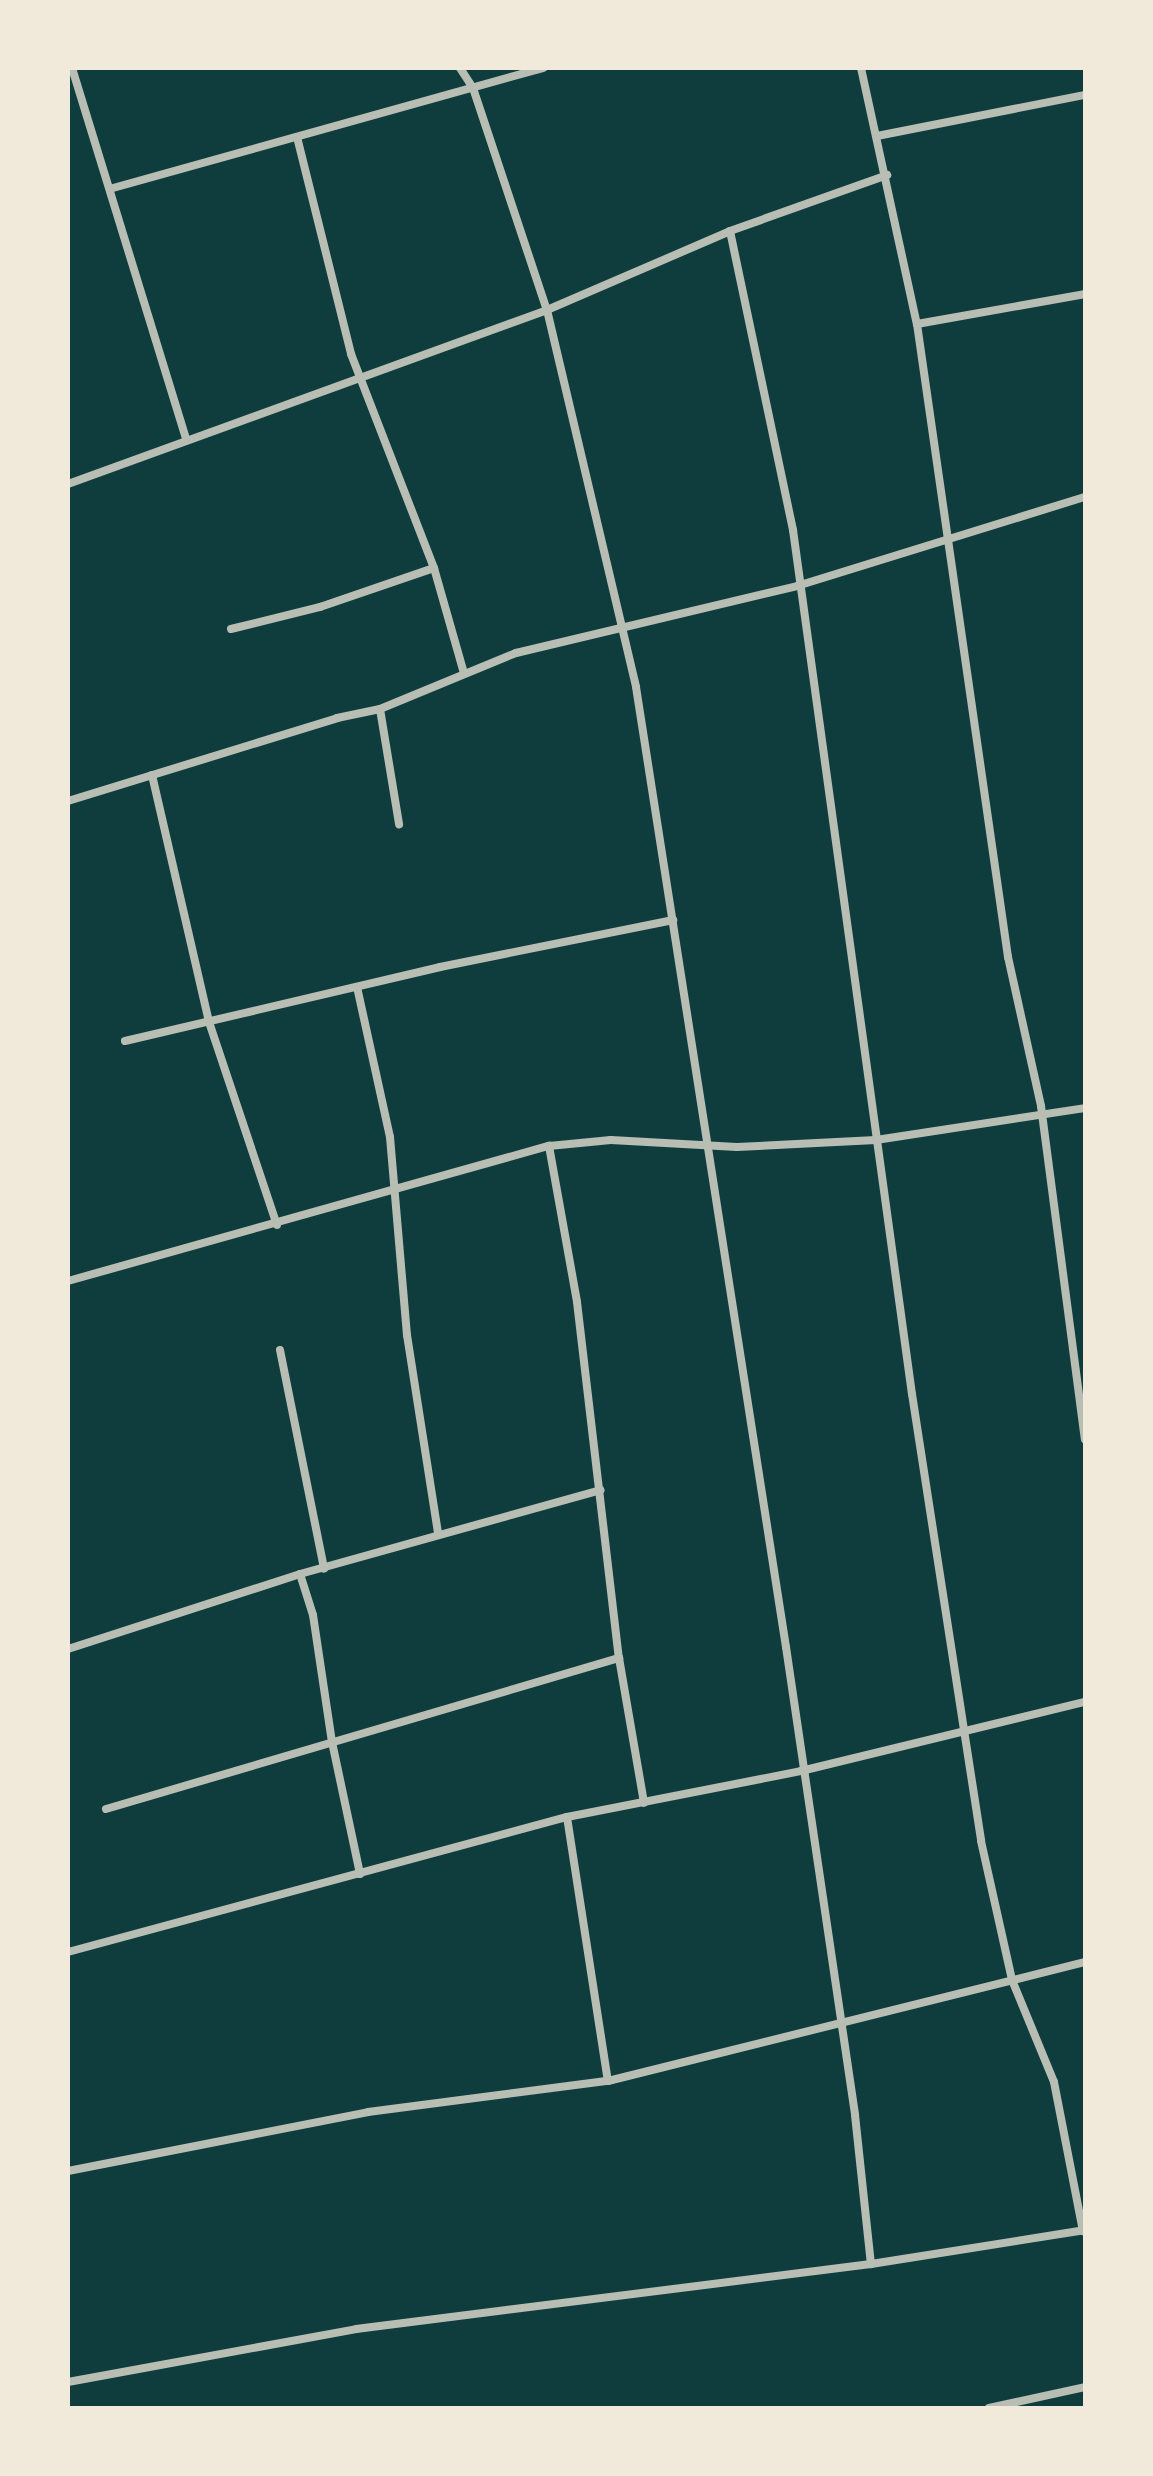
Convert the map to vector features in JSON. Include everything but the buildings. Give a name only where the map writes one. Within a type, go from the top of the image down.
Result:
[{"type":"street","points":[[72,68],[113,188],[186,439]]},
{"type":"street","points":[[460,68],[473,88],[547,310],[621,629],[673,920],[841,2026],[871,2264]]},
{"type":"street","points":[[113,188],[544,68]]},
{"type":"street","points":[[861,68],[887,175],[917,324],[951,535],[1008,957],[1043,1117],[1085,1439]]},
{"type":"street","points":[[877,136],[1085,95]]},
{"type":"street","points":[[297,137],[359,377],[434,568],[464,673]]},
{"type":"street","points":[[68,484],[547,310],[730,231],[887,175]]},
{"type":"street","points":[[68,2382],[356,2329],[871,2264],[1084,2230],[1054,2082],[1012,1980],[981,1841],[876,1140],[797,586],[793,530],[730,231]]},
{"type":"street","points":[[917,324],[1085,294]]},
{"type":"street","points":[[68,801],[380,709],[516,653],[797,586],[951,535],[1085,497]]},
{"type":"street","points":[[231,629],[320,607],[434,568]]},
{"type":"street","points":[[380,709],[399,824]]},
{"type":"street","points":[[152,775],[209,1022],[277,1225]]},
{"type":"street","points":[[125,1041],[357,987],[673,920]]},
{"type":"street","points":[[357,987],[380,1078],[414,1390],[438,1534]]},
{"type":"street","points":[[68,1281],[277,1225],[549,1146],[611,1140],[705,1145],[876,1140],[1043,1117],[1085,1108]]},
{"type":"street","points":[[549,1146],[577,1302],[619,1658],[644,1803]]},
{"type":"street","points":[[280,1350],[324,1569]]},
{"type":"street","points":[[68,1649],[300,1574],[600,1490]]},
{"type":"street","points":[[300,1574],[320,1651],[332,1742],[360,1874]]},
{"type":"street","points":[[106,1809],[619,1658]]},
{"type":"street","points":[[68,1952],[567,1817],[801,1771],[964,1734],[1085,1702]]},
{"type":"street","points":[[567,1817],[608,2081]]},
{"type":"street","points":[[68,2171],[368,2112],[608,2081],[783,2035],[841,2026],[1085,1962]]},
{"type":"street","points":[[989,2408],[1085,2387]]}]
